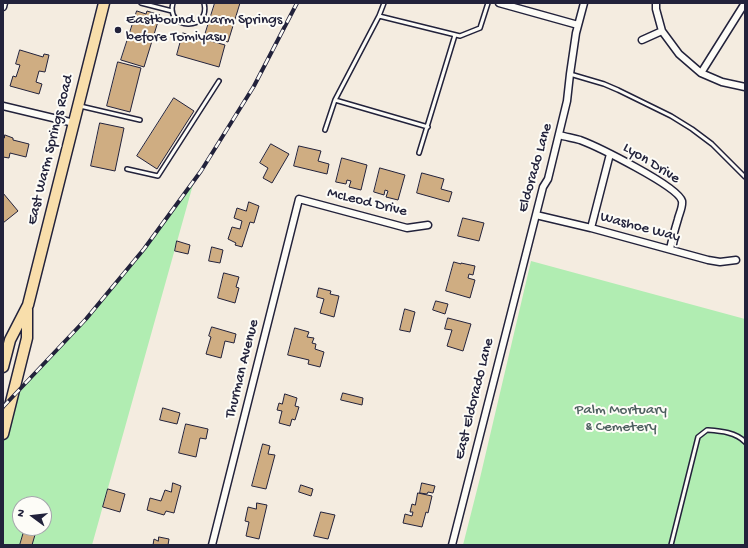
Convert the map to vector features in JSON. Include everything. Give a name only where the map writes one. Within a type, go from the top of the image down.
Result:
[{"type":"main road","name":"East Warm Springs Road","points":[[3,434],[27,338],[28,305],[104,3]]},
{"type":"main road","name":"East Warm Springs Road","points":[[3,367],[10,340],[28,305]]},
{"type":"street","points":[[3,7],[4,3]]},
{"type":"street","points":[[499,3],[578,25]]},
{"type":"street","points":[[570,74],[576,33],[584,3]]},
{"type":"street","points":[[656,3],[656,9],[662,31],[679,54],[701,73],[722,82],[745,87]]},
{"type":"street","points":[[701,73],[745,3]]},
{"type":"street","points":[[642,40],[662,31]]},
{"type":"street","name":"Eldorado Lane","points":[[524,260],[543,187],[548,179],[559,135],[567,102],[570,74]]},
{"type":"street","points":[[3,106],[74,123]]},
{"type":"street","name":"Lyon Drive","points":[[559,135],[580,140],[610,154],[641,170],[672,190],[682,201],[681,211],[670,249]]},
{"type":"street","points":[[590,228],[610,154]]},
{"type":"street","name":"McLeod Drive","points":[[299,199],[407,228],[428,225]]},
{"type":"street","name":"Thurman Avenue","points":[[212,545],[299,199]]},
{"type":"street","name":"Washoe Way","points":[[536,214],[720,262],[736,260]]},
{"type":"street","name":"East Eldorado Lane","points":[[452,545],[524,260]]},
{"type":"lane","points":[[141,3],[172,11]]},
{"type":"lane","points":[[173,3],[172,11],[174,16],[181,23],[186,24],[196,23],[200,20],[205,10],[204,3]]},
{"type":"lane","points":[[325,130],[335,100],[379,16],[384,3]]},
{"type":"lane","points":[[379,16],[460,36],[480,28],[488,3]]},
{"type":"lane","points":[[420,153],[455,35]]},
{"type":"lane","points":[[570,74],[604,84],[671,116],[712,144],[745,177]]},
{"type":"lane","points":[[127,169],[158,176],[219,81]]},
{"type":"lane","points":[[335,100],[428,126]]},
{"type":"lane","points":[[78,105],[140,120]]},
{"type":"lane","points":[[671,545],[698,437],[707,430],[737,435],[745,442]]},
{"type":"green space","points":[[194,181],[92,545],[3,545],[3,427],[12,397],[86,319],[144,249]]},
{"type":"green space","name":"Palm Mortuary & Cemetery","points":[[531,261],[745,319],[745,545],[463,545]]},
{"type":"building","points":[[215,3],[240,3],[228,42],[205,35]]},
{"type":"building","points":[[137,11],[146,14],[147,11],[160,15],[144,67],[121,60]]},
{"type":"building","points":[[183,33],[225,45],[219,67],[177,55]]},
{"type":"building","points":[[20,50],[43,57],[44,54],[49,55],[45,72],[39,71],[36,82],[42,84],[39,94],[10,86],[13,76],[16,77],[20,65],[16,64]]},
{"type":"building","points":[[118,62],[141,68],[130,112],[107,106]]},
{"type":"building","points":[[174,98],[194,111],[157,169],[137,156]]},
{"type":"building","points":[[100,123],[124,128],[115,171],[91,166]]},
{"type":"building","points":[[5,135],[13,138],[13,140],[29,144],[26,157],[10,153],[9,158],[3,157],[3,138]]},
{"type":"building","points":[[271,144],[289,154],[272,183],[263,178],[268,168],[260,163]]},
{"type":"building","points":[[299,146],[321,151],[318,161],[329,164],[327,174],[294,166]]},
{"type":"building","points":[[342,158],[367,165],[361,190],[349,187],[351,181],[347,180],[346,184],[336,182]]},
{"type":"building","points":[[380,168],[405,175],[398,200],[386,197],[388,191],[385,190],[384,195],[374,192]]},
{"type":"building","points":[[422,173],[444,179],[441,189],[452,192],[449,202],[417,193]]},
{"type":"building","points":[[3,193],[18,211],[3,223]]},
{"type":"building","points":[[249,202],[259,206],[254,223],[250,222],[242,247],[235,245],[236,243],[228,239],[232,227],[240,229],[242,221],[234,218],[237,208],[246,211]]},
{"type":"building","points":[[463,218],[484,223],[479,241],[458,236]]},
{"type":"building","points":[[177,241],[190,245],[188,254],[175,251]]},
{"type":"building","points":[[212,247],[223,250],[220,263],[209,261]]},
{"type":"building","points":[[454,262],[475,266],[473,275],[469,274],[468,278],[475,280],[470,298],[446,291]]},
{"type":"building","points":[[224,273],[239,277],[236,287],[239,288],[235,303],[218,298]]},
{"type":"building","points":[[319,288],[331,291],[330,294],[339,296],[334,317],[320,313],[324,299],[317,297]]},
{"type":"building","points":[[436,301],[448,304],[445,314],[433,310]]},
{"type":"building","points":[[405,309],[415,312],[410,332],[400,330]]},
{"type":"building","points":[[448,318],[471,324],[463,351],[447,346],[452,330],[445,329]]},
{"type":"building","points":[[212,327],[236,334],[234,343],[225,341],[221,358],[206,354]]},
{"type":"building","points":[[295,328],[309,332],[307,337],[314,338],[312,343],[316,344],[315,349],[324,352],[320,367],[308,364],[309,360],[288,355]]},
{"type":"building","points":[[343,393],[363,398],[362,405],[341,400]]},
{"type":"building","points":[[285,394],[297,398],[295,406],[299,407],[295,420],[292,419],[290,426],[279,423],[282,411],[277,410],[279,403],[282,404]]},
{"type":"building","points":[[163,408],[180,413],[177,424],[160,420]]},
{"type":"building","points":[[186,424],[208,429],[206,439],[200,438],[196,457],[179,453]]},
{"type":"building","points":[[263,444],[270,446],[268,454],[275,455],[266,489],[252,486]]},
{"type":"building","points":[[173,483],[181,486],[174,513],[166,511],[164,515],[147,510],[150,498],[161,501],[165,490],[171,492]]},
{"type":"building","points":[[422,483],[435,486],[433,493],[420,493]]},
{"type":"building","points":[[301,485],[313,489],[311,496],[299,492]]},
{"type":"building","points":[[108,489],[125,494],[120,512],[103,507]]},
{"type":"building","points":[[418,493],[432,496],[428,513],[426,512],[422,527],[403,523],[405,514],[412,516],[413,512],[410,512],[412,504],[415,505]]},
{"type":"building","points":[[257,503],[267,505],[259,539],[246,536],[249,522],[245,521],[248,507],[256,509]]},
{"type":"building","points":[[321,512],[335,515],[328,539],[314,536]]},
{"type":"building","points":[[23,536],[35,536],[32,545],[20,545]]},
{"type":"building","points":[[159,537],[169,539],[168,545],[153,545],[154,539],[158,541]]},
{"type":"railway","points":[[3,407],[86,319],[144,249],[201,171],[254,86],[297,3]]},
{"type":"place","name":"Eastbound Warm Springs before Tomiyasu","points":[[118,30]]}]
